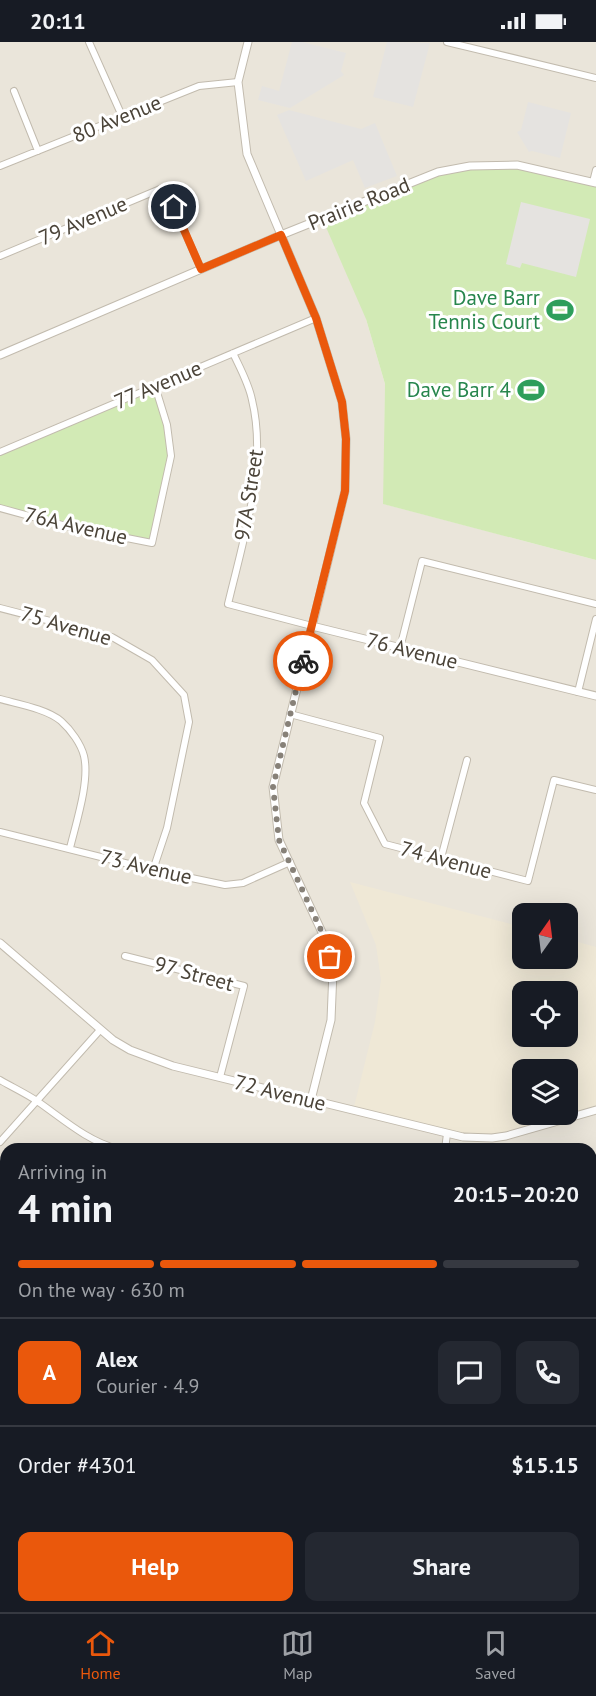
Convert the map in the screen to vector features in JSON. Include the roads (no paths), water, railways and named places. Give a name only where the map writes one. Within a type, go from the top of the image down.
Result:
[{"type":"street","points":[[89,42],[122,116]]},
{"type":"street","points":[[248,42],[238,82],[247,154],[316,318],[342,402],[346,439],[345,491],[273,787],[279,840],[327,943],[333,971],[331,1020],[311,1101]]},
{"type":"street","points":[[447,42],[596,78]]},
{"type":"street","name":"80 Avenue","points":[[0,166],[199,86],[238,82]]},
{"type":"street","points":[[14,91],[38,152]]},
{"type":"street","name":"Prairie Road","points":[[0,355],[281,235],[438,172],[470,166],[517,165],[594,183]]},
{"type":"street","points":[[594,183],[596,170]]},
{"type":"street","name":"79 Avenue","points":[[0,256],[165,187],[201,269]]},
{"type":"street","name":"77 Avenue","points":[[0,452],[316,318]]},
{"type":"street","name":"97A Street","points":[[228,603],[253,496],[258,441],[252,399],[233,353]]},
{"type":"street","name":"76A Avenue","points":[[0,508],[66,526],[152,543],[171,456],[167,425],[155,386]]},
{"type":"street","points":[[400,648],[423,561],[596,604]]},
{"type":"street","name":"76 Avenue","points":[[228,603],[596,696]]},
{"type":"street","name":"75 Avenue","points":[[0,608],[112,637],[152,660],[183,696],[189,722],[167,828],[153,870]]},
{"type":"street","points":[[578,692],[596,620]]},
{"type":"street","points":[[0,699],[41,711],[61,721],[80,745],[85,758],[84,788],[70,849]]},
{"type":"street","name":"74 Avenue","points":[[290,714],[380,738],[364,803],[385,844],[528,881],[554,780],[596,790]]},
{"type":"street","points":[[441,858],[467,760]]},
{"type":"street","name":"73 Avenue","points":[[0,832],[153,870],[225,885],[243,883],[290,862]]},
{"type":"street","name":"72 Avenue","points":[[0,943],[99,1030],[130,1050],[156,1061],[447,1134],[479,1139],[492,1138],[596,1110]]},
{"type":"street","name":"97 Street","points":[[125,956],[244,986],[220,1077]]},
{"type":"street","points":[[0,1142],[99,1030]]},
{"type":"street","points":[[0,1080],[36,1100],[73,1128],[98,1143]]},
{"type":"street","points":[[446,1143],[447,1134]]},
{"type":"place","name":"Dave Barr Tennis Court","points":[[560,310]]},
{"type":"place","name":"Dave Barr 4","points":[[531,390]]}]
